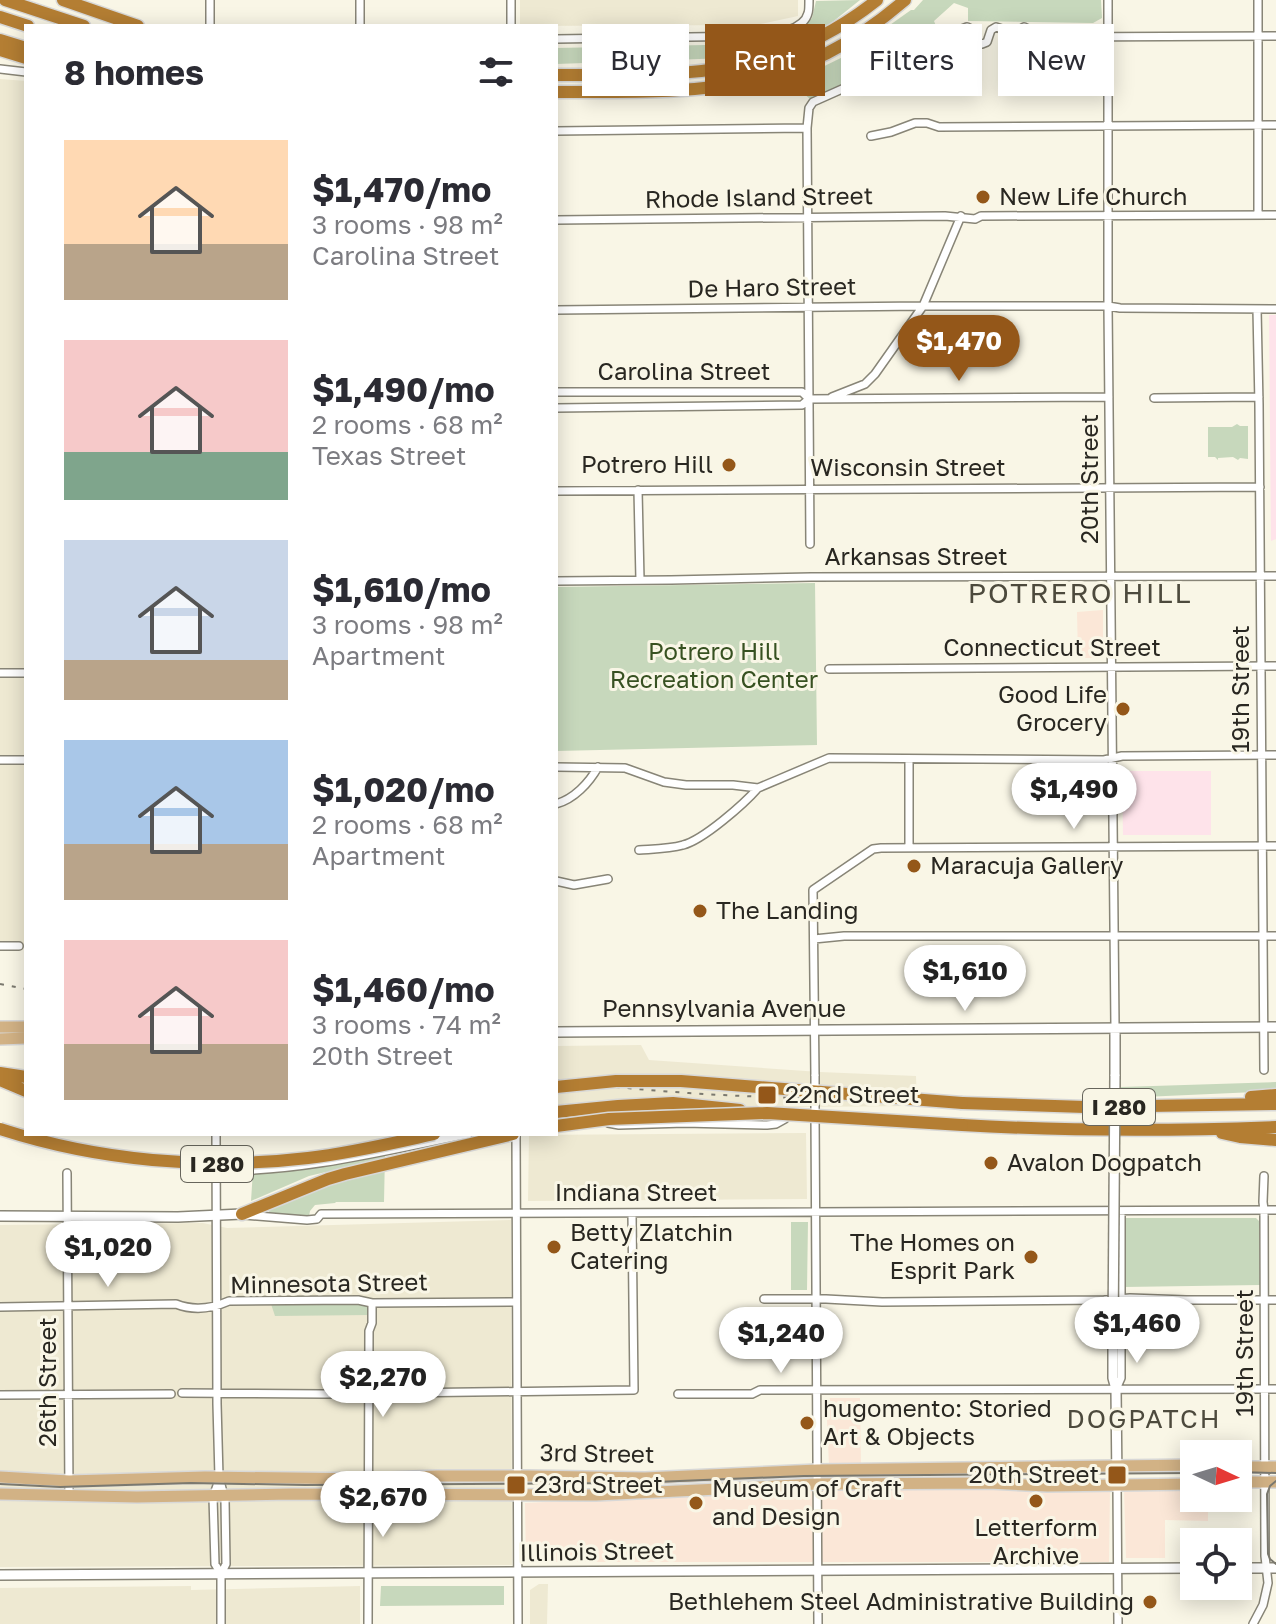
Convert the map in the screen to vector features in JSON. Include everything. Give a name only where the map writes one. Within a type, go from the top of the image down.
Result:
[{"type":"highway","points":[[5,0],[78,24]]},
{"type":"highway","points":[[63,0],[134,24]]},
{"type":"highway","points":[[77,0],[135,24]]},
{"type":"highway","points":[[558,75],[676,73],[752,63],[823,36],[877,0]]},
{"type":"highway","points":[[558,92],[682,91],[759,80],[831,52],[870,28],[905,0]]},
{"type":"highway","points":[[0,17],[24,25]]},
{"type":"highway","points":[[0,40],[24,47]]},
{"type":"highway","points":[[0,50],[24,57]]},
{"type":"highway","points":[[0,1073],[24,1077]]},
{"type":"highway","points":[[558,1079],[647,1081]]},
{"type":"highway","points":[[0,1080],[24,1090]]},
{"type":"highway","name":"I 280","points":[[558,1087],[616,1081],[712,1082],[962,1103],[1058,1107],[1276,1104]]},
{"type":"highway","points":[[1159,1106],[1276,1095]]},
{"type":"highway","name":"I 280","points":[[558,1112],[673,1103],[767,1113],[1059,1129],[1276,1127]]},
{"type":"highway","points":[[558,1124],[767,1113]]},
{"type":"highway","name":"I 280","points":[[0,1129],[98,1153],[160,1161],[221,1164],[309,1158],[425,1136]]},
{"type":"highway","points":[[1207,1129],[1240,1137],[1276,1140]]},
{"type":"highway","points":[[242,1214],[345,1174],[506,1136]]},
{"type":"main road","points":[[0,1027],[24,1027]]},
{"type":"main road","points":[[0,1039],[24,1038]]},
{"type":"main road","name":"3rd Street","points":[[0,1477],[69,1481],[595,1475],[645,1478],[817,1470],[1180,1465]]},
{"type":"main road","name":"3rd Street","points":[[0,1494],[219,1497],[611,1495],[817,1484],[1180,1484]]},
{"type":"street","points":[[210,0],[210,24]]},
{"type":"street","points":[[360,0],[360,24]]},
{"type":"street","points":[[511,0],[511,24]]},
{"type":"street","points":[[558,39],[757,36],[800,25],[809,12],[809,0]]},
{"type":"street","name":"20th Street","points":[[1108,0],[1108,24]]},
{"type":"street","points":[[1258,0],[1258,215]]},
{"type":"street","points":[[982,43],[988,40],[991,30],[998,27]]},
{"type":"street","points":[[1114,37],[1276,36]]},
{"type":"street","points":[[0,69],[24,72]]},
{"type":"street","points":[[810,544],[807,128],[809,108],[813,102],[841,90]]},
{"type":"street","name":"20th Street","points":[[1109,96],[1115,1027],[1113,1378],[1116,1389],[1118,1624]]},
{"type":"street","points":[[871,136],[921,123],[939,127],[1276,125]]},
{"type":"street","points":[[558,131],[807,128]]},
{"type":"street","name":"Rhode Island Street","points":[[558,220],[961,216],[967,213],[981,216],[1276,215]]},
{"type":"street","points":[[827,399],[865,384],[875,374],[923,306],[961,216]]},
{"type":"street","name":"De Haro Street","points":[[558,310],[923,306],[1276,309]]},
{"type":"street","name":"19th Street","points":[[1257,309],[1264,1070]]},
{"type":"street","name":"Carolina Street","points":[[558,392],[802,392],[809,399]]},
{"type":"street","name":"Carolina Street","points":[[558,408],[802,405],[809,399],[1109,397]]},
{"type":"street","points":[[1154,398],[1259,397]]},
{"type":"street","name":"Wisconsin Street","points":[[558,491],[1260,487]]},
{"type":"street","points":[[638,490],[640,580]]},
{"type":"street","name":"Arkansas Street","points":[[558,581],[1276,576]]},
{"type":"street","name":"Connecticut Street","points":[[829,669],[1276,666]]},
{"type":"street","points":[[0,673],[24,673]]},
{"type":"street","points":[[639,850],[693,842],[717,826],[758,788],[829,758],[1276,755]]},
{"type":"street","points":[[909,759],[909,848]]},
{"type":"street","points":[[0,760],[24,760]]},
{"type":"street","points":[[558,767],[625,768],[664,782],[758,788]]},
{"type":"street","points":[[558,803],[592,779],[598,767]]},
{"type":"street","points":[[818,1624],[813,890],[873,849],[1276,846]]},
{"type":"street","points":[[558,881],[574,885],[608,879]]},
{"type":"street","points":[[814,939],[844,936],[1276,936]]},
{"type":"street","points":[[0,946],[19,946]]},
{"type":"street","name":"Pennsylvania Avenue","points":[[558,1032],[1276,1027]]},
{"type":"street","points":[[558,1124],[594,1121],[619,1125],[767,1125],[785,1119],[815,1116]]},
{"type":"street","points":[[216,1136],[219,1497],[226,1564],[221,1574],[221,1624]]},
{"type":"street","points":[[216,1171],[288,1169],[458,1136]]},
{"type":"street","points":[[514,1136],[518,1624]]},
{"type":"street","name":"26th Street","points":[[67,1173],[69,1495]]},
{"type":"street","name":"19th Street","points":[[1253,1624],[1263,1605],[1271,1568],[1271,1467],[1265,1390],[1264,1176]]},
{"type":"street","name":"Indiana Street","points":[[0,1216],[178,1217],[242,1214],[307,1220],[317,1219],[321,1214],[1276,1210]]},
{"type":"street","name":"20th Street","points":[[1116,1389],[1121,1378],[1121,1211]]},
{"type":"street","points":[[182,1393],[634,1390],[632,1214]]},
{"type":"street","points":[[764,1299],[895,1302],[1276,1300]]},
{"type":"street","name":"Minnesota Street","points":[[0,1307],[176,1304],[187,1308],[218,1306],[229,1301],[516,1302]]},
{"type":"street","points":[[368,1624],[368,1394],[372,1303]]},
{"type":"street","points":[[678,1394],[752,1394],[760,1390],[1276,1389]]},
{"type":"street","points":[[0,1395],[171,1394]]},
{"type":"street","name":"Illinois Street","points":[[0,1575],[1180,1568]]},
{"type":"shaded area","points":[[520,0],[798,0],[798,16],[761,24],[520,24]]},
{"type":"shaded area","points":[[0,79],[24,81],[24,946],[0,946]]},
{"type":"shaded area","points":[[1269,315],[1276,315],[1276,539],[1271,541]]},
{"type":"shaded area","points":[[1103,610],[1103,658],[1078,658],[1077,612]]},
{"type":"shaded area","points":[[1122,771],[1211,771],[1211,835],[1123,835]]},
{"type":"shaded area","points":[[641,1045],[649,1060],[916,1076],[917,1106],[558,1109],[558,1046]]},
{"type":"shaded area","points":[[806,1133],[807,1199],[528,1201],[529,1136]]},
{"type":"shaded area","points":[[511,1220],[512,1565],[0,1567],[0,1225],[203,1223],[227,1228]]},
{"type":"shaded area","points":[[826,1398],[860,1398],[861,1465],[829,1465]]},
{"type":"shaded area","points":[[1180,1487],[1180,1512],[1208,1512],[1208,1521],[1165,1520],[1165,1558],[1126,1558],[1124,1488]]},
{"type":"shaded area","points":[[1110,1488],[1109,1562],[526,1562],[525,1503],[819,1489]]},
{"type":"shaded area","points":[[539,1584],[548,1584],[547,1624],[530,1624],[530,1590]]},
{"type":"shaded area","points":[[191,1586],[191,1590],[360,1586],[360,1624],[0,1624],[0,1588]]},
{"type":"green space","points":[[860,0],[825,27],[825,24],[805,24],[812,18],[816,1]]},
{"type":"green space","points":[[923,0],[1101,0],[1102,18],[1093,23],[968,21],[968,8],[954,3],[934,21],[935,24],[891,24],[914,10]]},
{"type":"green space","points":[[689,45],[705,45],[705,59],[689,59]]},
{"type":"green space","points":[[582,47],[582,63],[558,64],[558,48]]},
{"type":"green space","points":[[841,58],[841,85],[825,92],[825,66]]},
{"type":"green space","points":[[1237,424],[1248,426],[1248,459],[1233,457],[1218,460],[1208,457],[1208,427],[1232,427]]},
{"type":"green space","name":"Potrero Hill Recreation Center","points":[[815,583],[817,745],[558,751],[558,587]]},
{"type":"green space","points":[[1276,1082],[1276,1091],[1121,1098],[1121,1087]]},
{"type":"green space","points":[[385,1154],[384,1202],[315,1205],[309,1216],[268,1213],[272,1207],[332,1182],[326,1172],[309,1176],[251,1201],[253,1170],[330,1165]]},
{"type":"green space","points":[[1125,1218],[1256,1218],[1259,1221],[1260,1285],[1124,1287]]},
{"type":"green space","points":[[791,1222],[808,1222],[807,1290],[791,1290]]},
{"type":"green space","points":[[271,1304],[365,1304],[370,1315],[275,1316]]},
{"type":"green space","points":[[381,1586],[504,1586],[504,1605],[380,1606]]},
{"type":"tram line","points":[[1252,1472],[1276,1473]]},
{"type":"tram line","points":[[0,1484],[60,1487],[191,1483],[631,1483],[804,1476],[1180,1473]]},
{"type":"tram line","points":[[1276,1481],[1267,1494],[1268,1554],[1276,1564]]},
{"type":"railway","points":[[0,984],[24,989]]},
{"type":"railway","points":[[558,1080],[729,1095],[904,1098]]},
{"type":"place","name":"New Life Church","points":[[983,197]]},
{"type":"place","name":"Potrero Hill","points":[[729,465]]},
{"type":"place","name":"Good Life Grocery","points":[[1123,709]]},
{"type":"place","name":"Maracuja Gallery","points":[[914,866]]},
{"type":"place","name":"The Landing","points":[[700,911]]},
{"type":"place","name":"22nd Street","points":[[767,1095]]},
{"type":"place","name":"Avalon Dogpatch","points":[[991,1163]]},
{"type":"place","name":"Betty Zlatchin Catering","points":[[554,1247]]},
{"type":"place","name":"The Homes on Esprit Park","points":[[1031,1257]]},
{"type":"place","name":"hugomento: Storied Art & Objects","points":[[807,1423]]},
{"type":"place","name":"20th Street","points":[[1117,1475]]},
{"type":"place","name":"23rd Street","points":[[516,1485]]},
{"type":"place","name":"Letterform Archive","points":[[1036,1501]]},
{"type":"place","name":"Museum of Craft and Design","points":[[696,1503]]},
{"type":"place","name":"Bethlehem Steel Administrative Building","points":[[1150,1602]]},
{"type":"district","name":"POTRERO HILL","points":[[1080,593]]},
{"type":"district","name":"DOGPATCH","points":[[1144,1419]]}]
